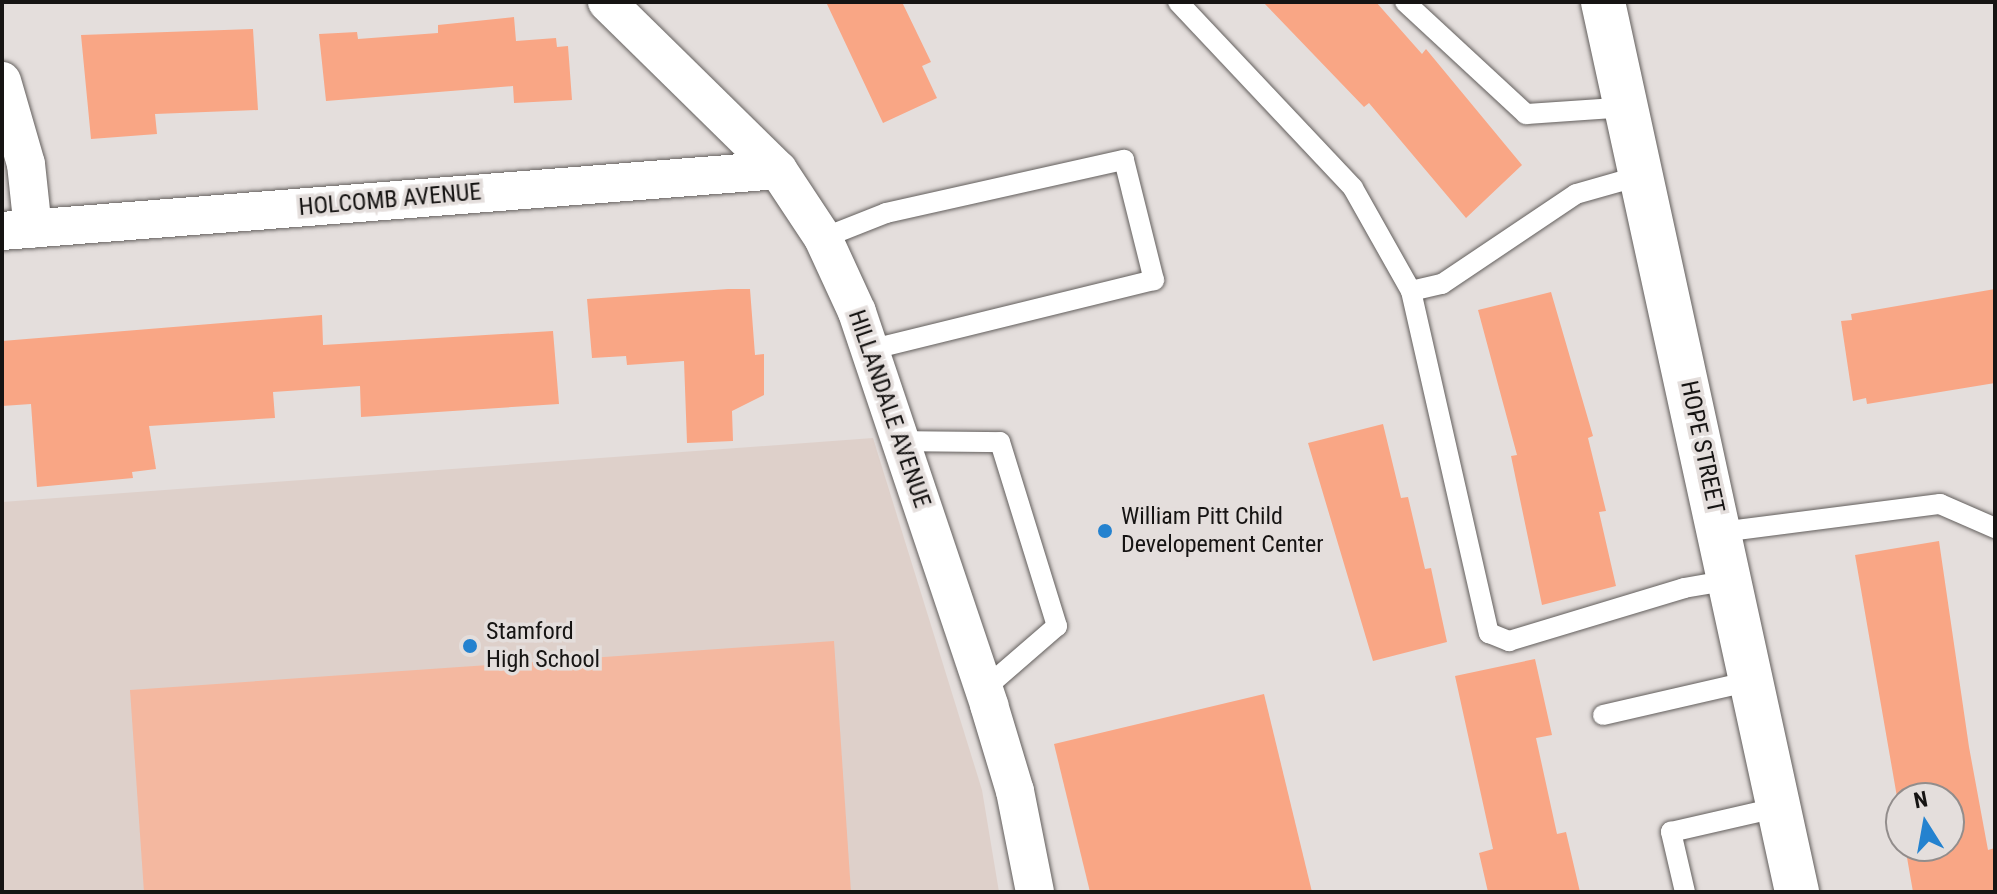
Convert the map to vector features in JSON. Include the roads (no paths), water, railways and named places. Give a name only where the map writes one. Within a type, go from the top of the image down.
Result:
[{"type":"main road","name":"HOPE STREET","points":[[1603,2],[1721,532],[1797,892]]},
{"type":"street","name":"HILLANDALE AVENUE","points":[[607,2],[778,170],[823,238],[869,350],[983,690],[1015,791],[1035,892]]},
{"type":"street","points":[[2,81],[26,164],[17,230]]},
{"type":"street","name":"HOLCOMB AVENUE","points":[[17,230],[778,170]]},
{"type":"lane","points":[[1178,2],[1353,188],[1411,291],[1489,633],[1509,641],[1684,588],[1731,580]]},
{"type":"lane","points":[[1405,2],[1526,114],[1628,107]]},
{"type":"lane","points":[[823,238],[886,213],[1124,160],[1154,280],[869,350]]},
{"type":"lane","points":[[1411,291],[1442,284],[1576,194],[1643,175]]},
{"type":"lane","points":[[900,441],[1000,442],[1057,626],[983,690]]},
{"type":"lane","points":[[1721,532],[1940,504],[1995,528]]},
{"type":"lane","points":[[1603,715],[1752,681]]},
{"type":"lane","points":[[1685,892],[1671,832],[1780,807]]},
{"type":"place","name":"William Pitt Child Developement Center","points":[[1105,531]]},
{"type":"place","name":"Stamford High School","points":[[470,646]]}]
